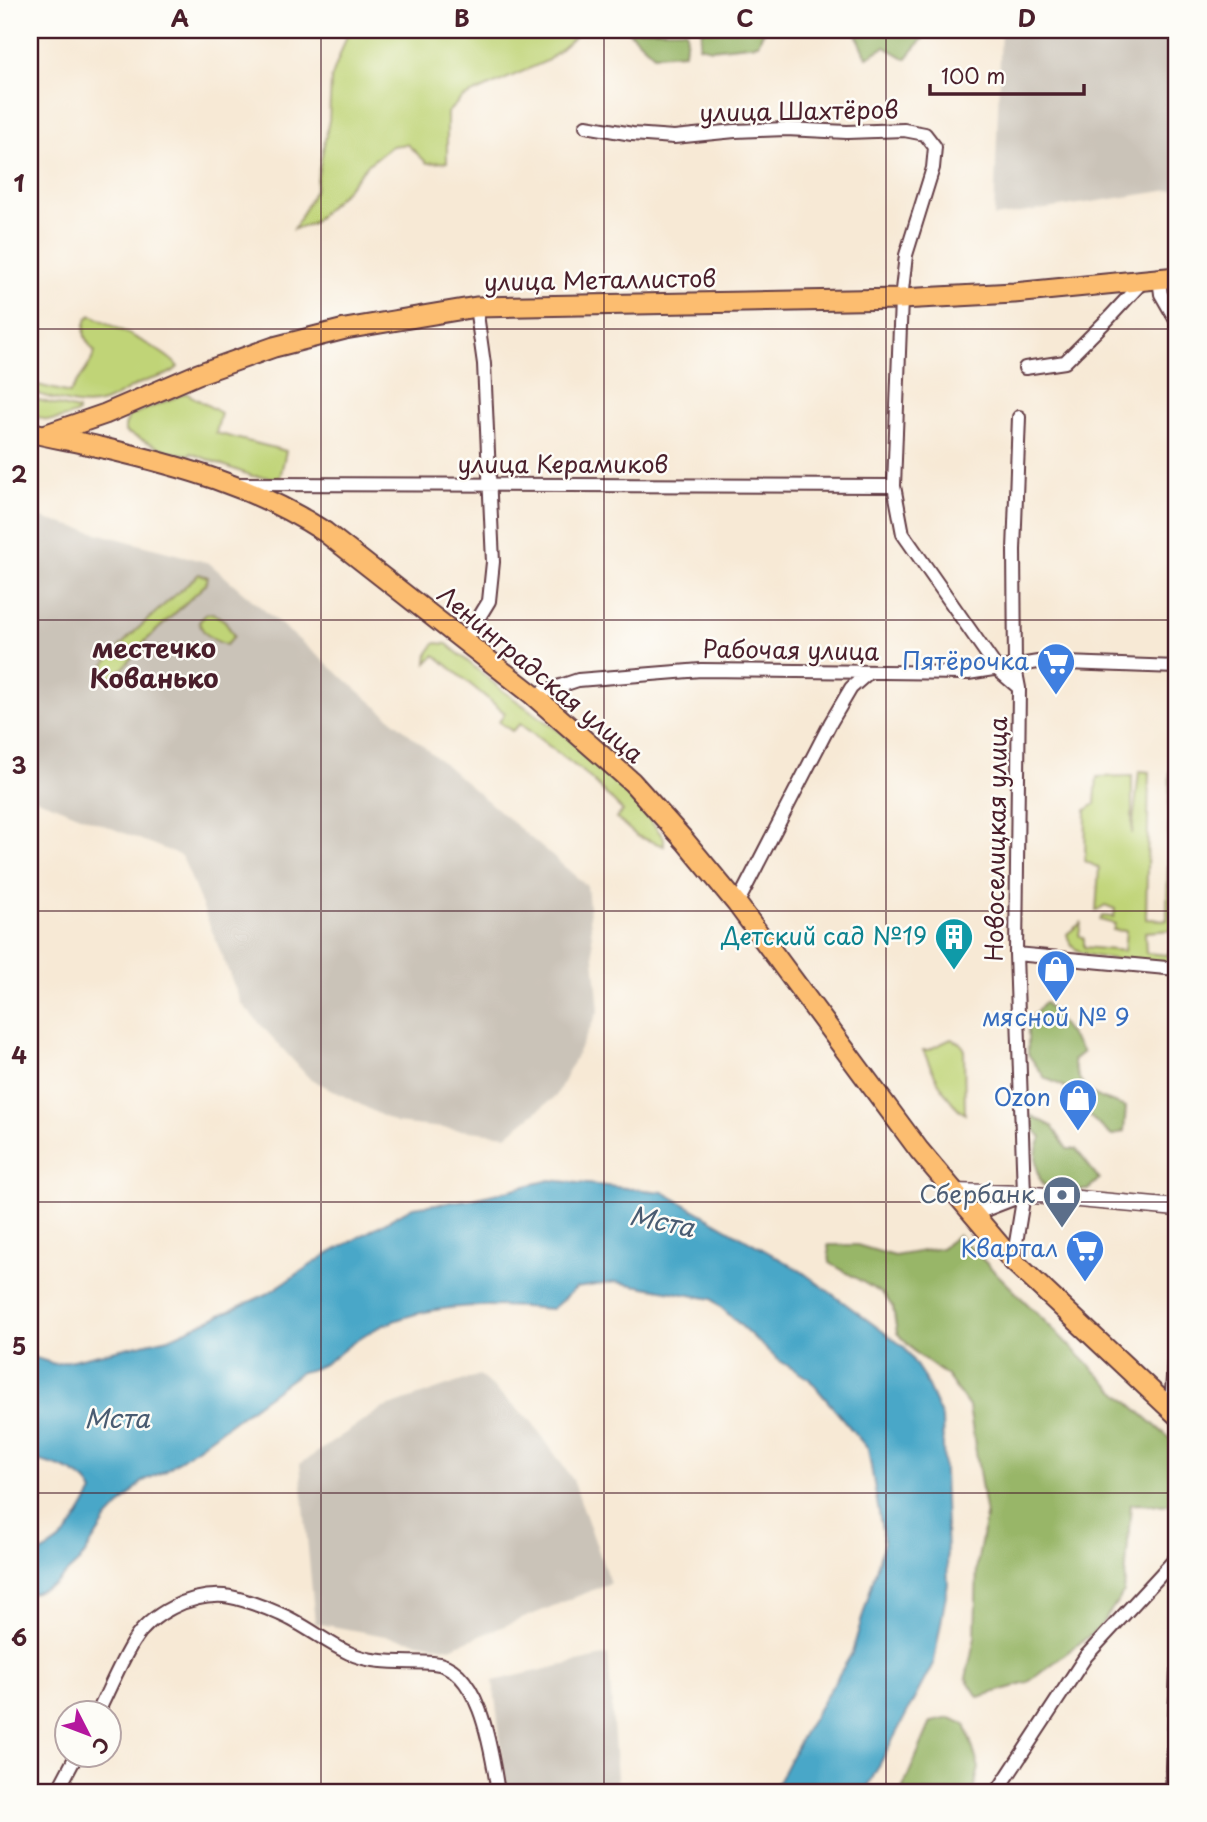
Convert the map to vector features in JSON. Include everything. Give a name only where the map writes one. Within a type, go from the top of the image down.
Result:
[{"type":"main road","name":"улица Металлистов","points":[[36,434],[105,414],[198,374],[274,347],[345,329],[476,307],[901,299],[1014,293],[1160,278]]},
{"type":"main road","name":"Ленинградская улица","points":[[36,434],[98,447],[232,484],[263,497],[326,532],[533,695],[632,782],[685,841],[737,904],[878,1096],[953,1192],[1013,1261],[1174,1412]]},
{"type":"street","name":"улица Шахтёров","points":[[586,126],[632,134],[674,137],[786,129],[847,132],[904,130],[925,134],[934,147],[933,168],[906,256],[901,299]]},
{"type":"street","points":[[1160,278],[1161,295],[1177,322]]},
{"type":"street","points":[[1026,368],[1065,362],[1108,319],[1160,278]]},
{"type":"street","points":[[901,299],[894,486],[903,534],[998,670],[1019,688]]},
{"type":"street","points":[[464,642],[489,601],[493,562],[484,364],[476,307]]},
{"type":"street","name":"Новоселицкая улица","points":[[1013,1261],[1024,1194],[1016,954],[1019,688],[1014,667],[1014,550],[1019,417]]},
{"type":"street","name":"улица Керамиков","points":[[232,484],[894,486]]},
{"type":"street","name":"Рабочая улица","points":[[533,695],[578,680],[701,670],[968,674],[1038,662],[1177,667]]},
{"type":"street","points":[[737,904],[776,825],[851,688],[868,673]]},
{"type":"street","points":[[1016,954],[1177,969]]},
{"type":"street","points":[[953,1192],[1024,1194],[1177,1208]]},
{"type":"street","points":[[972,1215],[1024,1194]]},
{"type":"street","points":[[1174,1412],[1177,1311]]},
{"type":"street","points":[[1001,1789],[1086,1656],[1177,1557]]},
{"type":"street","points":[[104,1700],[134,1641],[155,1617],[192,1600],[225,1596],[280,1614],[352,1655],[392,1662],[438,1663],[463,1677],[484,1726],[498,1792]]},
{"type":"street","points":[[1172,1792],[1177,1672]]},
{"type":"street","points":[[57,1792],[68,1770]]},
{"type":"shaded area","points":[[1001,30],[1177,30],[1177,189],[994,217]]},
{"type":"shaded area","points":[[30,515],[209,563],[587,886],[599,1010],[556,1096],[507,1135],[396,1123],[309,1078],[241,1003],[182,856],[30,796]]},
{"type":"shaded area","points":[[479,1375],[532,1422],[573,1480],[610,1583],[450,1648],[315,1623],[300,1464],[381,1409]]},
{"type":"shaded area","points":[[608,1655],[618,1792],[507,1792],[493,1681]]},
{"type":"green space","points":[[349,30],[583,30],[547,61],[462,98],[447,113],[447,162],[427,163],[407,144],[392,146],[366,166],[311,224],[294,229],[315,190],[329,120],[331,79]]},
{"type":"green space","points":[[627,30],[685,30],[685,53],[654,55]]},
{"type":"green space","points":[[702,30],[764,30],[758,44],[711,49],[699,46]]},
{"type":"green space","points":[[858,30],[930,30],[906,59],[885,47],[867,57],[857,36]]},
{"type":"green space","points":[[92,315],[151,346],[178,367],[166,375],[143,382],[109,400],[95,404],[67,402],[30,392],[30,383],[70,393],[95,352],[84,333],[87,318]]},
{"type":"green space","points":[[186,393],[221,413],[216,433],[286,451],[280,478],[252,476],[191,453],[170,452],[125,432],[129,416]]},
{"type":"green space","points":[[30,398],[78,410],[78,413],[58,419],[42,419],[30,412]]},
{"type":"green space","points":[[199,574],[208,577],[206,584],[138,648],[121,670],[108,679],[101,672],[116,651]]},
{"type":"green space","points":[[213,613],[225,621],[234,636],[226,645],[209,636],[201,627],[199,622],[206,614]]},
{"type":"green space","points":[[435,643],[447,644],[503,691],[570,739],[620,782],[664,838],[664,846],[637,836],[616,818],[623,811],[587,775],[520,724],[512,731],[499,722],[505,713],[435,655],[427,663],[428,653]]},
{"type":"green space","points":[[1139,771],[1149,772],[1146,919],[1167,920],[1170,772],[1177,780],[1174,930],[1145,932],[1146,953],[1168,955],[1172,943],[1177,943],[1175,961],[1098,957],[1072,946],[1067,934],[1081,923],[1079,935],[1084,939],[1084,947],[1124,951],[1126,931],[1113,930],[1115,924],[1100,920],[1102,916],[1114,917],[1115,909],[1105,905],[1096,911],[1099,868],[1085,861],[1086,810],[1095,804],[1097,777],[1132,776],[1132,834]]},
{"type":"green space","points":[[1045,1002],[1083,1052],[1073,1060],[1085,1088],[1098,1097],[1126,1107],[1124,1131],[1112,1136],[1081,1109],[1065,1087],[1045,1078],[1028,1054],[1028,1021]]},
{"type":"green space","points":[[951,1039],[964,1048],[965,1114],[946,1093],[923,1050]]},
{"type":"green space","points":[[1032,1116],[1052,1126],[1067,1149],[1076,1149],[1099,1179],[1088,1190],[1066,1190],[1043,1185],[1036,1161],[1037,1148],[1042,1137],[1029,1125]]},
{"type":"green space","points":[[958,1235],[1110,1386],[1175,1443],[1177,1505],[1131,1504],[1124,1592],[1098,1629],[1027,1683],[978,1697],[966,1678],[975,1637],[977,1564],[986,1516],[969,1407],[947,1376],[917,1354],[897,1333],[893,1307],[883,1294],[830,1263],[828,1245],[857,1245],[894,1256],[941,1248]]},
{"type":"green space","points":[[950,1718],[965,1724],[979,1768],[973,1792],[901,1792],[931,1722]]},
{"type":"water","name":"Мста","points":[[550,1180],[663,1192],[801,1271],[904,1347],[923,1376],[942,1418],[948,1584],[934,1662],[865,1792],[773,1792],[802,1736],[852,1653],[884,1542],[868,1449],[809,1379],[777,1359],[712,1299],[616,1282],[576,1288],[552,1309],[457,1307],[411,1315],[388,1323],[366,1334],[321,1366],[301,1372],[165,1471],[143,1481],[107,1519],[80,1561],[54,1585],[30,1594],[30,1557],[62,1539],[93,1492],[75,1473],[30,1459],[30,1356],[55,1364],[169,1338],[267,1294],[323,1257],[413,1207],[473,1199]]},
{"type":"place","name":"Пятёрочка","points":[[1056,696]]},
{"type":"place","name":"Детский сад №19","points":[[954,971]]},
{"type":"place","name":"мясной № 9","points":[[1056,1003]]},
{"type":"place","name":"Ozon","points":[[1078,1132]]},
{"type":"place","name":"Сбербанк","points":[[1062,1229]]},
{"type":"place","name":"Квартал","points":[[1085,1283]]},
{"type":"district","name":"местечко Кованько","points":[[154,664]]}]
